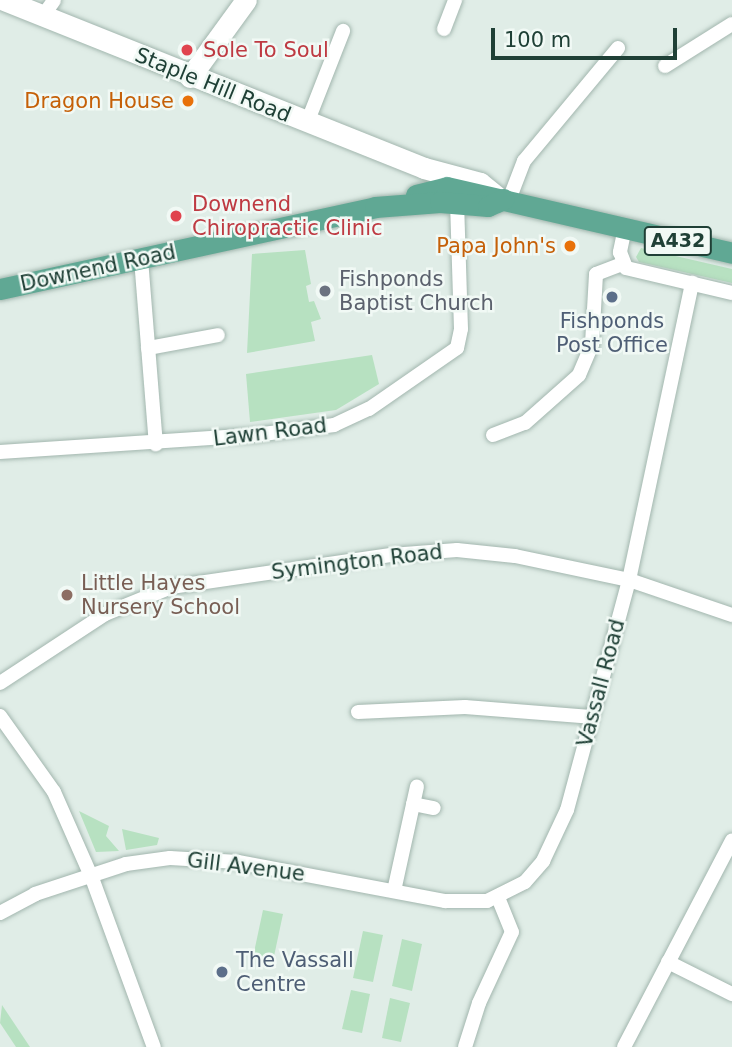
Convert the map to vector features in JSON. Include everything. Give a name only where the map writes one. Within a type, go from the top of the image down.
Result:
[{"type":"main road","name":"Staple Hill Road","points":[[4,0],[48,8],[190,77],[424,168],[480,183],[503,199]]},
{"type":"main road","points":[[190,77],[246,0]]},
{"type":"main road","name":"Staple Hill Road","points":[[424,168],[452,195]]},
{"type":"main road","name":"A432","points":[[452,195],[488,206],[503,199],[732,253]]},
{"type":"main road","name":"Downend Road","points":[[0,289],[402,203],[452,195]]},
{"type":"street","points":[[444,29],[455,0]]},
{"type":"street","points":[[665,66],[732,24]]},
{"type":"street","points":[[307,123],[343,31]]},
{"type":"street","points":[[503,199],[524,162],[618,48]]},
{"type":"street","name":"Lawn Road","points":[[0,452],[156,444],[334,425],[369,409],[457,348],[461,329],[452,195]]},
{"type":"street","points":[[622,264],[625,228]]},
{"type":"street","points":[[141,259],[156,444]]},
{"type":"street","points":[[493,436],[525,423],[579,375],[592,344],[596,274],[622,264],[732,293]]},
{"type":"street","name":"Vassall Road","points":[[498,897],[525,882],[557,836],[629,580],[692,284]]},
{"type":"street","points":[[148,348],[218,335]]},
{"type":"street","name":"Symington Road","points":[[0,683],[105,614],[171,587],[378,557],[457,551],[515,556],[629,580],[732,615]]},
{"type":"street","points":[[358,712],[465,707],[591,717]]},
{"type":"street","points":[[0,716],[54,792],[92,878],[154,1047]]},
{"type":"street","points":[[394,891],[416,786]]},
{"type":"street","points":[[413,804],[434,808]]},
{"type":"street","points":[[624,1047],[732,840]]},
{"type":"street","name":"Gill Avenue","points":[[0,913],[35,894],[92,878],[126,864],[197,860],[240,862],[445,901],[498,897]]},
{"type":"street","points":[[465,1047],[479,1003],[512,932],[498,897]]},
{"type":"street","points":[[668,962],[732,995]]},
{"type":"green space","points":[[641,248],[732,269],[732,283],[639,262],[636,257]]},
{"type":"green space","points":[[305,250],[311,284],[306,286],[309,302],[314,301],[321,319],[311,322],[315,341],[247,353],[252,254]]},
{"type":"green space","points":[[372,355],[379,384],[336,410],[250,422],[246,374]]},
{"type":"green space","points":[[79,811],[109,826],[106,836],[119,851],[96,852]]},
{"type":"green space","points":[[122,829],[159,838],[157,845],[126,850]]},
{"type":"green space","points":[[263,910],[283,914],[273,961],[253,957]]},
{"type":"green space","points":[[363,931],[383,935],[373,982],[353,978]]},
{"type":"green space","points":[[402,939],[422,944],[412,991],[392,986]]},
{"type":"green space","points":[[351,990],[370,994],[362,1033],[342,1029]]},
{"type":"green space","points":[[390,998],[410,1003],[401,1042],[382,1038]]},
{"type":"green space","points":[[2,1005],[30,1047],[16,1047],[0,1023]]},
{"type":"place","name":"Sole To Soul","points":[[187,50]]},
{"type":"place","name":"Dragon House","points":[[188,101]]},
{"type":"place","name":"Downend Chiropractic Clinic","points":[[176,216]]},
{"type":"place","name":"Papa John's","points":[[570,246]]},
{"type":"place","name":"Fishponds Baptist Church","points":[[325,291]]},
{"type":"place","name":"Fishponds Post Office","points":[[612,297]]},
{"type":"place","name":"Little Hayes Nursery School","points":[[67,595]]},
{"type":"place","name":"The Vassall Centre","points":[[222,972]]}]
